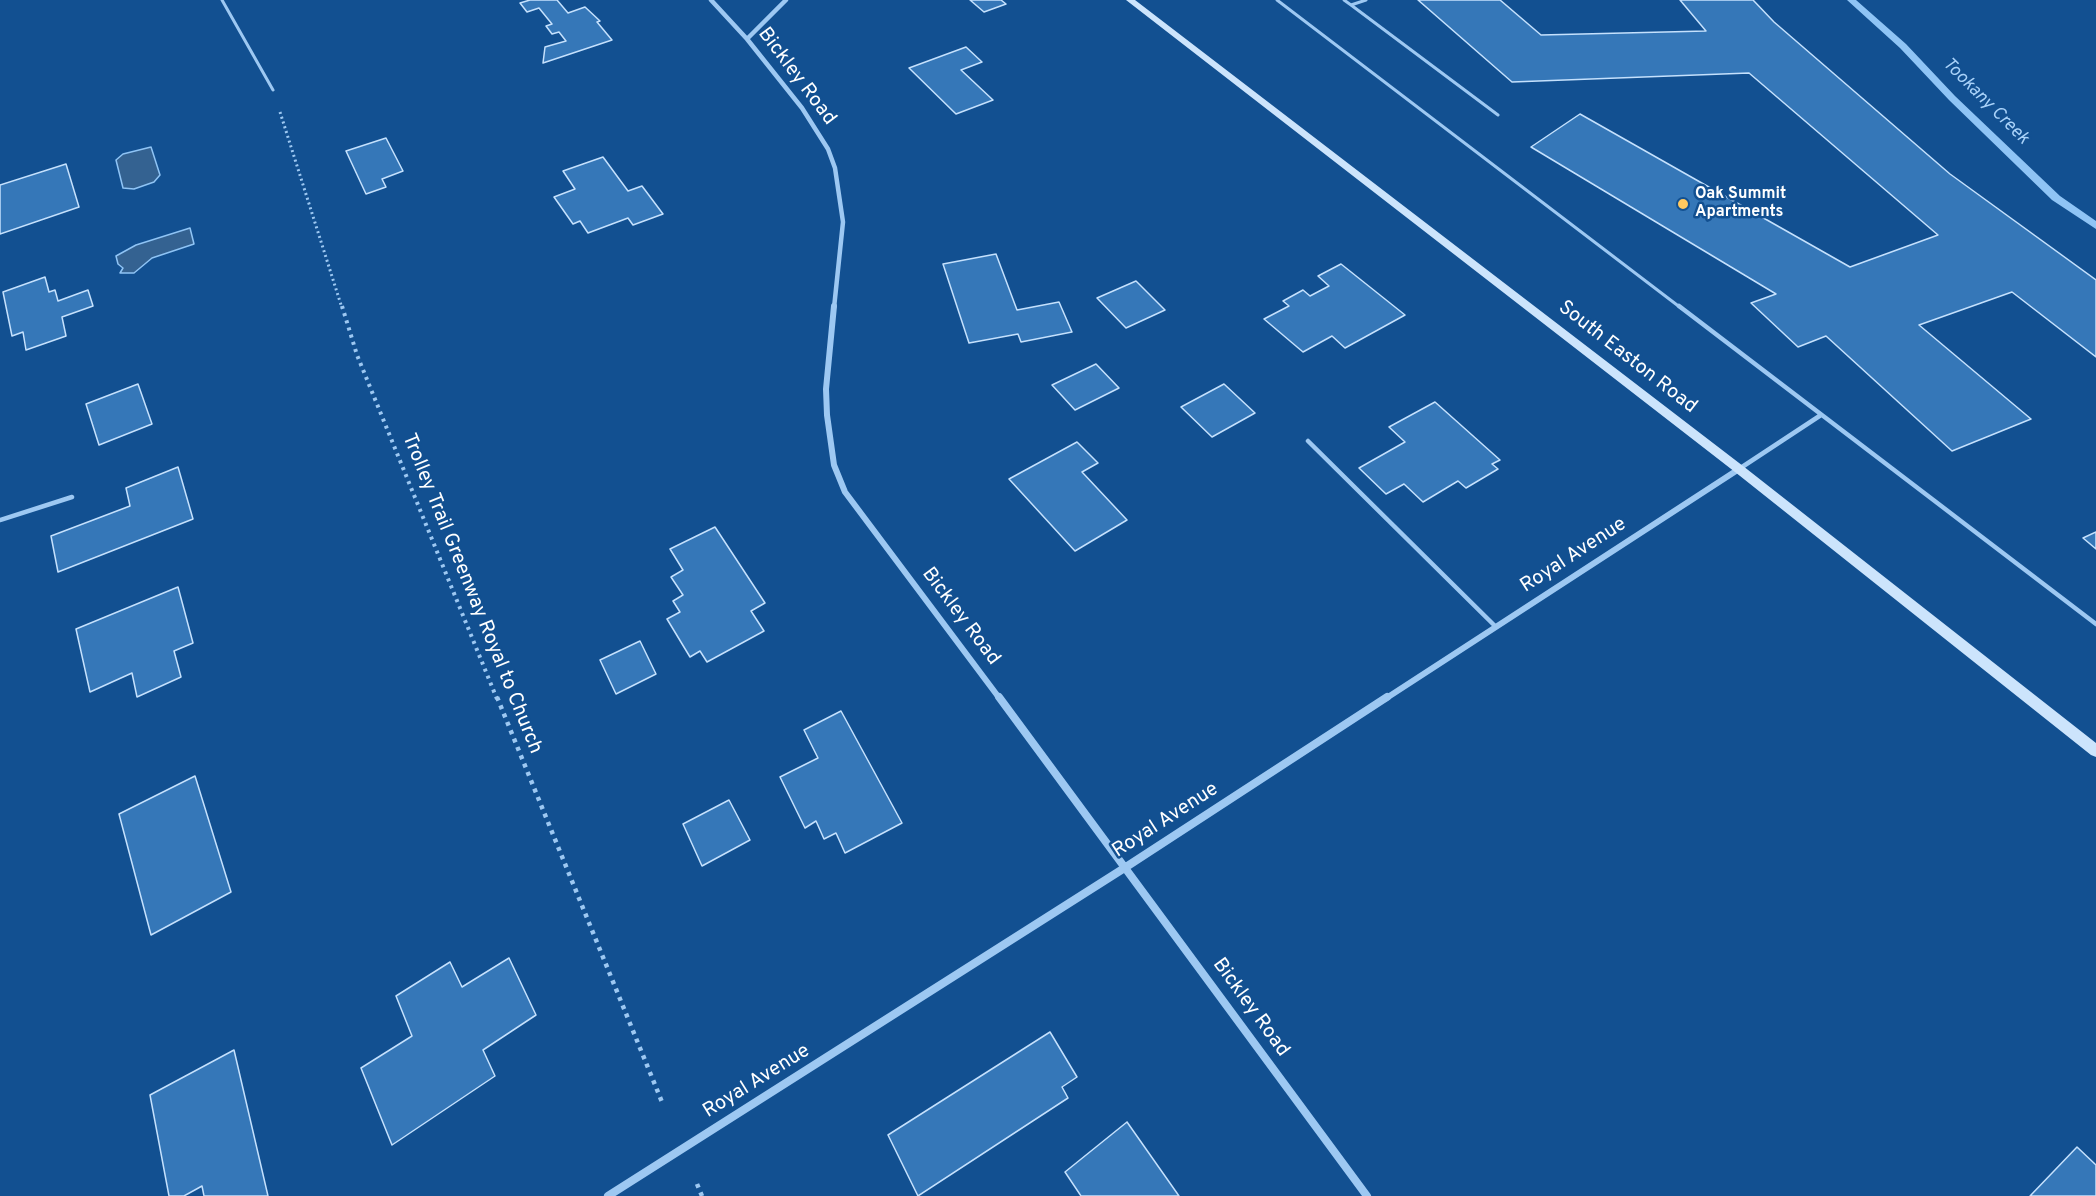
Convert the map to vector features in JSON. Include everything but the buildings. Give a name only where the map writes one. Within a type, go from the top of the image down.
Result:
[{"type":"main road","name":"South Easton Road","points":[[1130,0],[1739,469],[2096,751]]},
{"type":"street","name":"Bickley Road","points":[[711,0],[747,39],[816,128],[828,149],[840,190],[843,222],[826,389],[829,440],[834,465],[845,492],[1126,867],[1367,1196]]},
{"type":"street","points":[[747,39],[786,0]]},
{"type":"street","name":"Royal Avenue","points":[[608,1196],[1126,867],[1739,469]]},
{"type":"lane","points":[[222,0],[273,90]]},
{"type":"lane","points":[[1277,0],[2096,624]]},
{"type":"lane","points":[[1344,0],[1497,115]]},
{"type":"lane","points":[[1351,5],[1366,0]]},
{"type":"lane","points":[[1739,469],[1821,415]]},
{"type":"lane","points":[[1308,441],[1496,627]]},
{"type":"lane","points":[[0,520],[72,497]]},
{"type":"path","name":"Trolley Trail Greenway Royal to Church","points":[[273,90],[357,355],[662,1102]]},
{"type":"path","points":[[698,1184],[702,1196]]},
{"type":"water","points":[[151,147],[160,175],[154,182],[134,189],[123,188],[116,160],[123,154]]},
{"type":"water","points":[[190,228],[194,244],[152,258],[134,273],[120,273],[123,268],[118,264],[116,256],[136,245]]},
{"type":"waterway","name":"Tookany Creek","points":[[1851,0],[1903,46],[1952,98],[2056,198],[2096,226]]},
{"type":"place","name":"Oak Summit Apartments","points":[[1683,204]]}]
